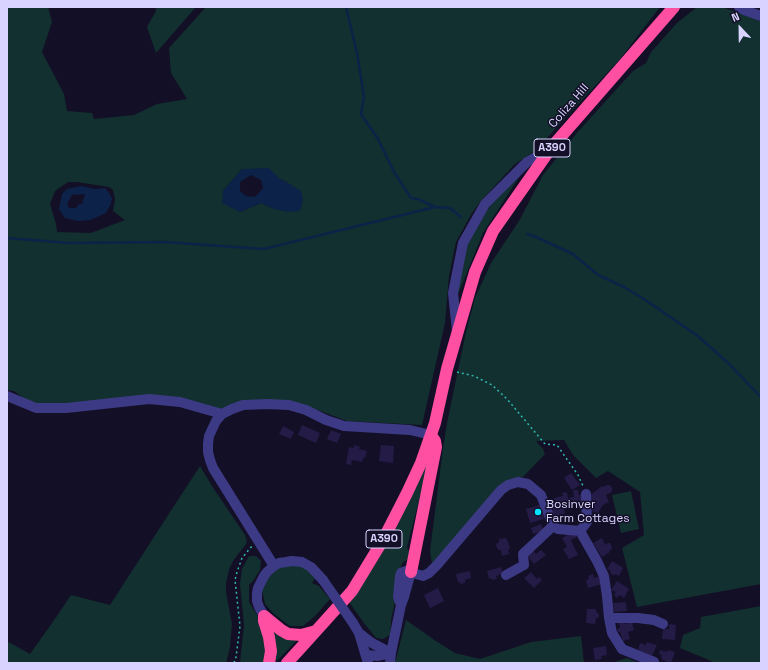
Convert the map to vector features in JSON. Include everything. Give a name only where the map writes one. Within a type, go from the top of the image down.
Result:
[{"type":"highway","name":"Coliza Hill","points":[[457,335],[475,272],[493,231],[551,148],[674,7]]},
{"type":"highway","name":"A390","points":[[287,663],[352,591],[395,518],[421,463],[431,435],[457,335]]},
{"type":"highway","points":[[410,572],[436,447],[431,435]]},
{"type":"highway","points":[[264,616],[288,634],[301,635],[316,631]]},
{"type":"highway","points":[[264,616],[271,651],[269,663]]},
{"type":"street","points":[[739,7],[761,16]]},
{"type":"street","points":[[457,335],[453,293],[463,243],[485,204],[527,162],[551,148]]},
{"type":"street","points":[[7,396],[36,408],[66,408],[149,399],[180,402],[222,414]]},
{"type":"street","points":[[274,566],[213,468],[210,460],[208,452],[209,436],[216,421],[222,414],[243,406],[267,404],[289,405],[306,410],[326,420],[344,426],[410,430],[431,435]]},
{"type":"street","points":[[390,658],[401,605],[398,597],[401,573],[406,571],[423,576],[429,573],[501,490],[508,485],[518,482],[528,484],[541,495],[553,526],[558,529],[580,531]]},
{"type":"street","points":[[580,531],[587,522],[586,494]]},
{"type":"street","points":[[506,575],[525,568],[523,554],[553,526]]},
{"type":"street","points":[[580,531],[604,576],[612,633],[622,649],[654,662]]},
{"type":"street","points":[[264,616],[257,601],[258,588],[264,576],[274,566],[279,564],[292,561],[302,562],[311,567],[323,580],[353,623],[366,656]]},
{"type":"street","points":[[609,618],[638,618],[654,620],[663,624]]},
{"type":"street","points":[[358,633],[390,658]]},
{"type":"street","points":[[366,656],[372,643]]},
{"type":"street","points":[[366,656],[390,658]]},
{"type":"path","points":[[447,369],[474,376],[492,386],[507,399],[545,444],[557,445],[578,475],[586,494]]},
{"type":"path","points":[[234,663],[240,626],[236,588],[237,572],[242,558],[259,541]]},
{"type":"green space","points":[[7,7],[48,7],[52,22],[42,52],[64,94],[67,111],[92,113],[94,119],[134,115],[157,104],[187,99],[171,73],[169,48],[206,7],[660,7],[620,59],[535,151],[515,164],[480,202],[472,213],[456,242],[449,276],[445,323],[422,425],[347,421],[299,403],[222,410],[189,400],[44,404],[29,402],[14,391],[7,390]],"holes":[[[242,169],[269,169],[280,179],[288,183],[274,209],[261,203],[240,212],[223,191]],[[68,182],[109,187],[113,190],[115,199],[113,211],[125,220],[91,233],[57,232],[50,204],[55,191]]]},
{"type":"green space","points":[[156,7],[196,7],[156,53],[147,27],[156,11]]},
{"type":"green space","points":[[697,7],[722,7],[761,21],[761,584],[637,607],[622,548],[644,535],[640,492],[608,471],[596,478],[573,455],[564,440],[536,441],[543,449],[545,454],[523,477],[514,478],[432,564],[430,551],[447,423],[466,332],[475,298],[491,263],[519,221],[543,175],[576,134],[633,71],[646,63],[651,52],[677,23]]},
{"type":"green space","points":[[525,168],[483,233],[457,297],[467,246],[476,227],[495,199]]},
{"type":"green space","points":[[431,454],[407,547],[410,553],[407,560],[402,563],[400,570],[391,620],[390,635],[383,639],[376,638],[349,602],[376,563],[394,531]]},
{"type":"green space","points":[[200,466],[245,535],[247,541],[233,561],[226,583],[226,592],[232,624],[230,647],[226,663],[7,663],[7,641],[30,654],[71,595],[110,605]]},
{"type":"green space","points":[[631,491],[639,529],[621,533],[612,495]]},
{"type":"green space","points":[[249,556],[256,556],[261,561],[260,570],[249,585],[249,602],[260,620],[265,632],[265,663],[240,663],[244,625],[240,584],[242,569]]},
{"type":"green space","points":[[292,564],[307,568],[316,577],[312,583],[319,586],[330,599],[315,616],[303,626],[290,626],[274,614],[265,604],[262,590],[268,578],[279,568]]},
{"type":"green space","points":[[761,606],[761,663],[716,663],[680,648],[683,635],[700,628],[701,617]]},
{"type":"green space","points":[[406,620],[455,653],[480,659],[531,642],[581,636],[584,663],[395,663]]},
{"type":"green space","points":[[271,624],[297,640],[276,661],[275,657]]},
{"type":"green space","points":[[627,658],[639,663],[611,663]]},
{"type":"water","points":[[269,168],[280,179],[301,191],[303,200],[300,211],[288,212],[274,209],[261,203],[240,212],[222,203],[223,191],[242,169]],"holes":[[[251,175],[261,180],[263,188],[255,197],[246,196],[240,191],[240,182]]]},
{"type":"water","points":[[81,186],[95,189],[105,188],[112,198],[111,204],[106,213],[90,220],[78,221],[65,218],[59,209],[62,194],[67,189]],"holes":[[[85,194],[82,204],[79,204],[76,208],[69,208],[67,204],[72,195]]]},
{"type":"building","points":[[302,425],[320,433],[316,443],[298,435]]},
{"type":"building","points":[[283,426],[294,432],[291,439],[279,434]]},
{"type":"building","points":[[331,430],[341,434],[337,443],[327,439]]},
{"type":"building","points":[[354,445],[360,447],[359,449],[367,451],[365,458],[363,458],[362,462],[352,460],[351,465],[346,464],[349,447],[354,448]]},
{"type":"building","points":[[381,445],[394,446],[393,463],[379,461]]},
{"type":"building","points":[[571,473],[580,485],[572,490],[564,478]]},
{"type":"building","points":[[610,485],[612,488],[612,491],[606,495],[609,502],[603,505],[599,511],[599,514],[587,509],[592,500],[589,496],[602,486]]},
{"type":"building","points":[[573,490],[578,490],[579,495],[584,494],[585,501],[563,505],[565,514],[554,516],[551,502],[555,502],[554,498],[563,496],[562,493],[567,492],[568,498],[574,497]]},
{"type":"building","points":[[540,505],[544,519],[530,523],[526,509]]},
{"type":"building","points":[[541,524],[544,531],[533,534],[531,528]]},
{"type":"building","points":[[574,531],[577,537],[571,540],[578,555],[569,559],[563,549],[567,547],[562,538]]},
{"type":"building","points":[[506,538],[510,549],[508,549],[509,554],[502,556],[501,550],[497,548],[496,545],[499,543],[499,539]]},
{"type":"building","points":[[602,538],[605,545],[610,543],[612,549],[602,557],[593,543]]},
{"type":"building","points":[[532,549],[536,554],[541,550],[546,555],[534,564],[526,554]]},
{"type":"building","points":[[612,561],[623,568],[619,576],[615,574],[614,576],[610,573],[611,571],[607,569]]},
{"type":"building","points":[[501,567],[503,574],[496,576],[497,579],[489,579],[487,571]]},
{"type":"building","points":[[470,571],[471,578],[465,580],[465,583],[460,584],[456,574]]},
{"type":"building","points":[[531,572],[537,579],[539,577],[542,580],[534,588],[524,578]]},
{"type":"building","points":[[593,574],[594,578],[600,576],[602,584],[588,588],[586,580],[589,579],[588,576]]},
{"type":"building","points":[[617,581],[629,589],[624,598],[619,595],[617,598],[614,595],[616,592],[611,590]]},
{"type":"building","points":[[438,588],[444,601],[430,608],[424,595]]},
{"type":"building","points":[[626,602],[627,611],[614,612],[613,603]]},
{"type":"building","points":[[587,609],[596,609],[596,612],[599,614],[595,624],[586,623]]},
{"type":"building","points":[[625,622],[625,624],[632,622],[634,630],[628,632],[630,639],[623,641],[620,632],[618,632],[617,629],[620,628],[619,623]]},
{"type":"building","points":[[669,624],[676,625],[675,640],[662,639],[663,629],[669,629]]},
{"type":"building","points":[[647,642],[657,645],[652,656],[638,650],[640,643],[646,645]]},
{"type":"building","points":[[606,646],[607,655],[601,656],[602,659],[595,660],[593,648]]},
{"type":"building","points":[[660,650],[675,652],[671,663],[661,659],[662,655],[659,654]]},
{"type":"waterway","points":[[346,7],[357,53],[364,97],[361,114],[378,139],[394,172],[411,198],[418,199],[435,207],[450,208],[461,217]]},
{"type":"waterway","points":[[7,238],[69,243],[165,242],[264,249],[435,207]]},
{"type":"waterway","points":[[527,234],[573,254],[598,275],[624,287],[644,299],[698,336],[727,362],[761,397]]},
{"type":"place","name":"Bosinver Farm Cottages","points":[[538,512]]}]
